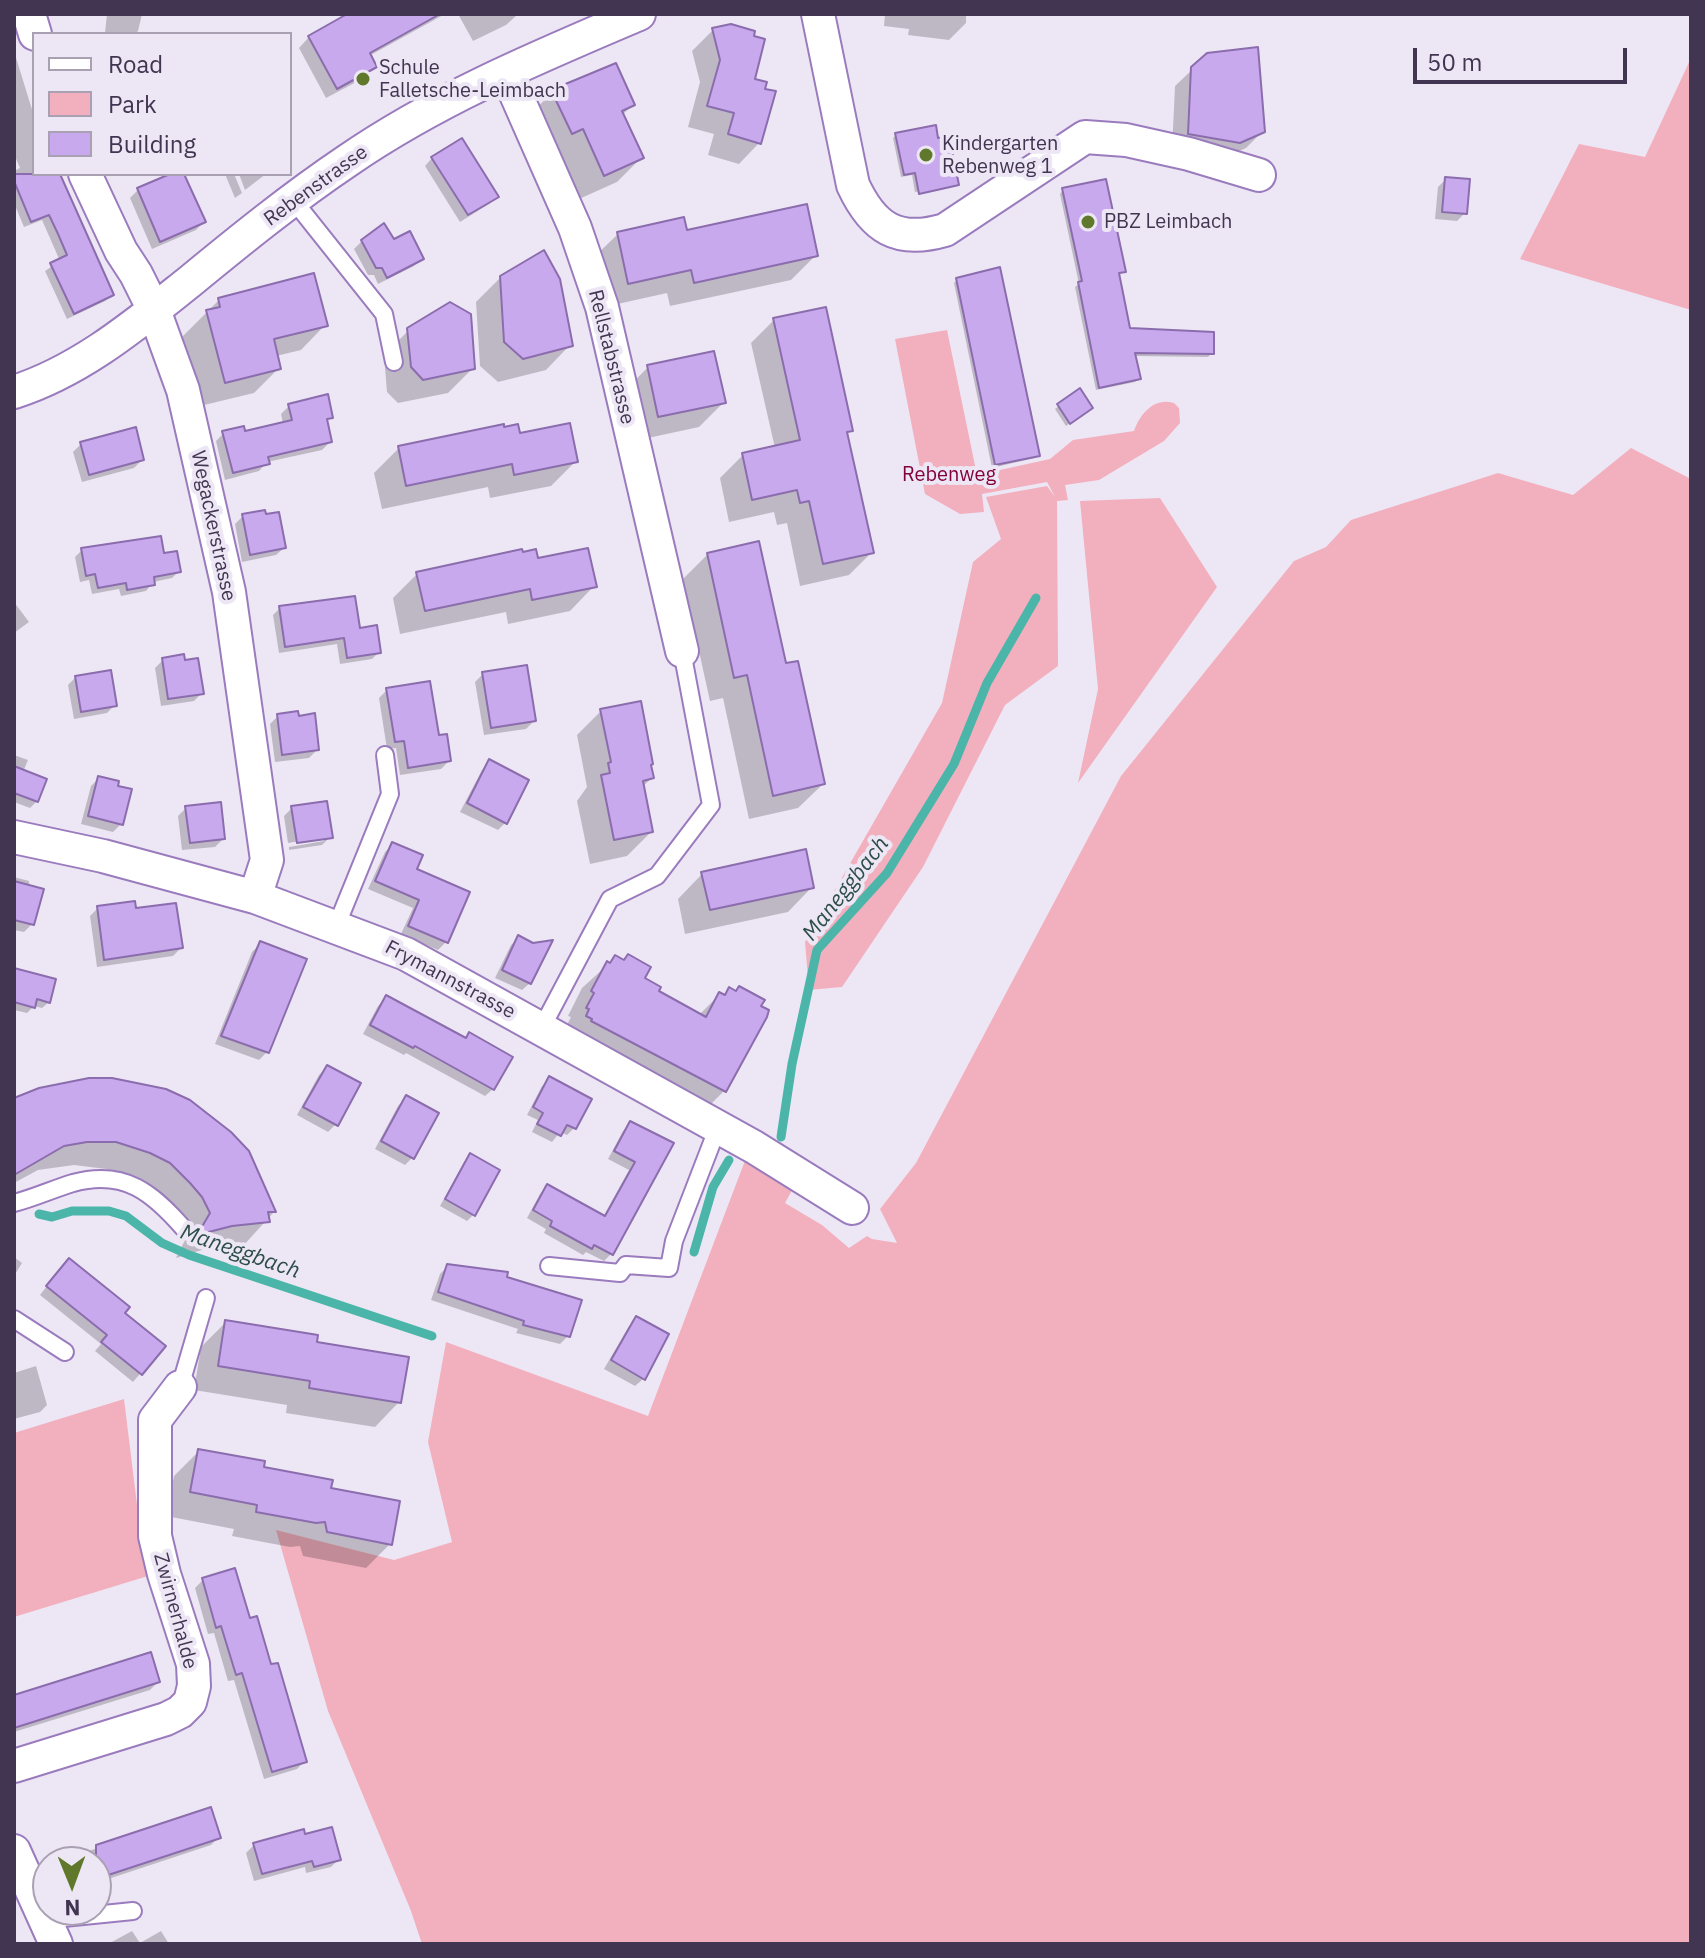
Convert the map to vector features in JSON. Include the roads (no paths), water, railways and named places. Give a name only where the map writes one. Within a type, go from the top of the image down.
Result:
[{"type":"street","name":"Rebenstrasse","points":[[14,392],[32,386],[115,341],[345,162],[410,120],[474,86],[639,14]]},
{"type":"street","points":[[818,14],[853,185],[864,208],[882,226],[903,234],[926,235],[945,230],[1085,137],[1126,140],[1189,154],[1259,175]]},
{"type":"street","name":"Rellstabstrasse","points":[[507,74],[575,228],[602,307],[683,660]]},
{"type":"street","name":"Wegackerstrasse","points":[[86,176],[121,251],[154,310],[183,390],[229,592],[267,860],[255,897]]},
{"type":"street","name":"Frymannstrasse","points":[[14,837],[103,856],[255,897],[406,954],[718,1127],[852,1208]]},
{"type":"street","name":"Zwirnerhalde","points":[[14,1766],[166,1719],[190,1702],[194,1686],[193,1664],[155,1536],[155,1420],[180,1387]]},
{"type":"street","points":[[14,1851],[50,1932]]},
{"type":"lane","points":[[294,201],[384,314],[394,362]]},
{"type":"lane","points":[[548,1016],[610,899],[657,876],[711,805],[683,660]]},
{"type":"lane","points":[[336,927],[390,794],[385,755]]},
{"type":"lane","points":[[549,1266],[620,1273],[626,1265],[669,1268],[674,1241],[718,1127]]},
{"type":"lane","points":[[14,1203],[74,1183],[113,1179],[149,1193],[185,1230]]},
{"type":"lane","points":[[180,1387],[206,1298]]},
{"type":"lane","points":[[14,1319],[65,1352]]},
{"type":"lane","points":[[50,1932],[133,1911]]},
{"type":"waterway","name":"Maneggbach","points":[[781,1137],[792,1064],[817,950],[887,873],[954,764],[987,683],[1036,598]]},
{"type":"waterway","name":"Maneggbach","points":[[694,1252],[713,1187],[729,1160]]},
{"type":"waterway","name":"Maneggbach","points":[[39,1214],[52,1217],[72,1211],[109,1211],[126,1216],[162,1243],[189,1255],[432,1336]]},
{"type":"place","name":"Schule Falletsche-Leimbach","points":[[363,79]]},
{"type":"place","name":"Kindergarten Rebenweg 1","points":[[926,155]]},
{"type":"place","name":"PBZ Leimbach","points":[[1088,222]]},
{"type":"park label","name":"Rebenweg","points":[[949,475]]}]
